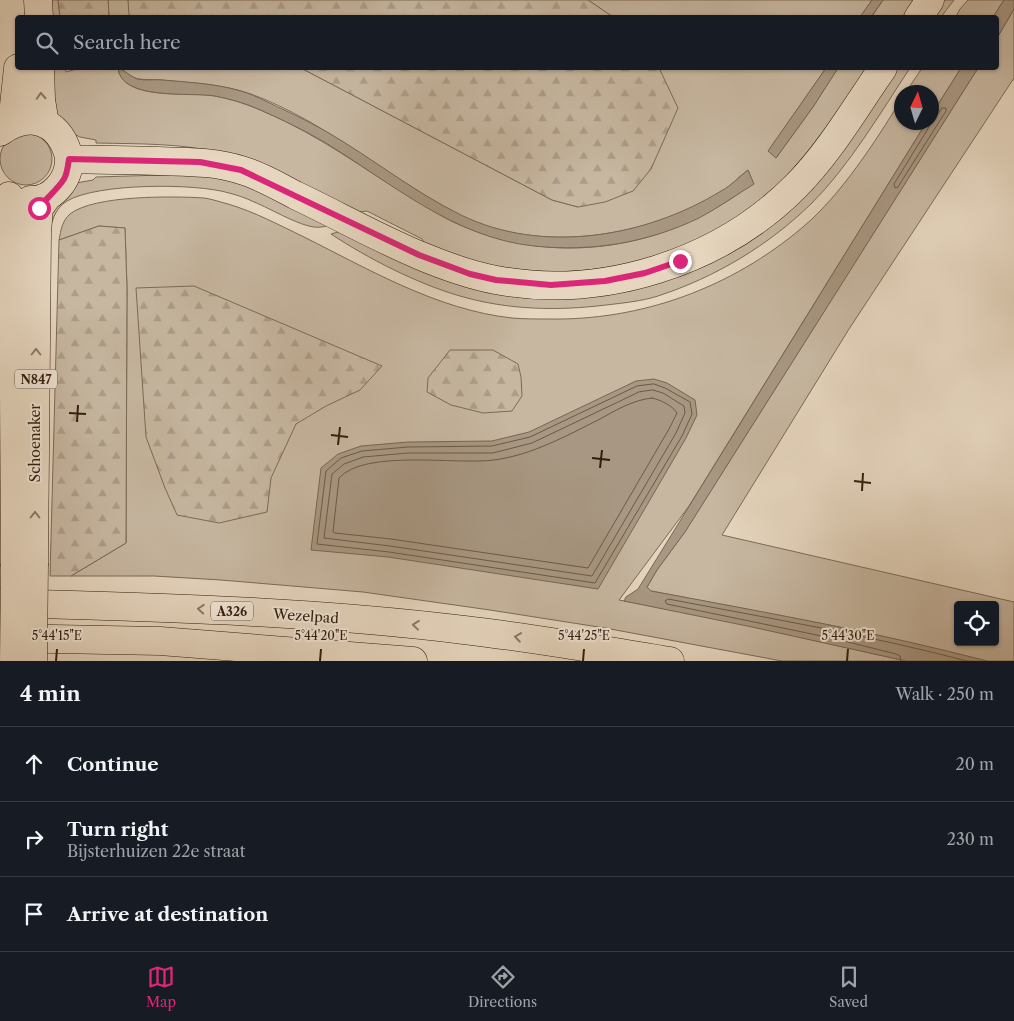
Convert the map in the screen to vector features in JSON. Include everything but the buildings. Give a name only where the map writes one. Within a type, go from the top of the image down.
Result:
[{"type":"main road","points":[[20,0],[20,15]]},
{"type":"main road","points":[[38,0],[39,15]]},
{"type":"main road","points":[[920,15],[930,0]]},
{"type":"main road","points":[[6,128],[15,110],[18,70]]},
{"type":"main road","points":[[40,70],[41,100],[45,124]]},
{"type":"main road","points":[[6,128],[23,120],[45,124],[58,134],[67,148],[69,159],[200,162],[241,170],[419,255],[470,274],[496,280],[530,284],[579,284],[605,281],[654,270],[715,246],[744,229],[772,208],[796,186],[819,160],[882,70]]},
{"type":"main road","name":"N847","points":[[4,193],[21,200],[47,197],[58,188],[65,178],[69,159]]},
{"type":"main road","name":"Schoenaker","points":[[4,193],[13,232],[25,564],[33,661]]},
{"type":"main road","name":"Schoenaker","points":[[14,661],[25,564],[37,232],[39,208],[47,197]]},
{"type":"main road","name":"Wezelpad","points":[[0,603],[188,608],[356,619],[464,630],[670,661]]},
{"type":"main road","points":[[0,638],[92,639],[227,646],[413,661]]},
{"type":"main road","points":[[92,639],[132,657],[176,661]]},
{"type":"green space","points":[[44,0],[58,0],[60,15],[45,15]]},
{"type":"green space","points":[[58,0],[108,0],[109,15],[60,15]]},
{"type":"green space","points":[[108,0],[128,0],[131,15],[109,15]]},
{"type":"green space","points":[[128,0],[588,0],[610,15],[129,15]]},
{"type":"green space","points":[[588,0],[872,0],[862,15],[610,15]]},
{"type":"green space","points":[[883,0],[915,0],[904,15],[873,15]]},
{"type":"green space","points":[[942,0],[954,0],[943,15],[931,15]]},
{"type":"green space","points":[[968,0],[1004,0],[994,15],[957,15]]},
{"type":"green space","points":[[1014,9],[1014,78],[849,329],[722,535],[1014,602],[1014,661],[987,661],[860,631],[651,591],[647,587],[684,533],[977,70],[999,70],[999,35]]},
{"type":"green space","points":[[49,70],[66,70],[66,72],[73,70],[119,70],[122,79],[131,86],[144,90],[159,93],[215,96],[265,112],[304,131],[342,153],[438,214],[489,236],[529,245],[568,248],[607,246],[646,238],[683,224],[719,206],[753,183],[748,170],[721,192],[692,208],[627,230],[593,235],[558,237],[524,235],[491,227],[460,215],[433,200],[332,135],[279,106],[251,94],[206,84],[139,79],[122,70],[305,70],[552,200],[578,207],[661,74],[660,70],[825,70],[769,150],[776,158],[837,70],[866,70],[804,156],[780,183],[751,208],[719,229],[684,246],[648,259],[610,267],[571,271],[533,271],[495,266],[469,260],[426,246],[422,239],[367,211],[360,212],[226,154],[178,146],[96,143],[96,140],[74,134],[53,113]]},
{"type":"green space","points":[[305,70],[660,70],[678,108],[651,169],[633,191],[605,202],[578,207],[552,200]]},
{"type":"green space","points":[[893,70],[909,70],[899,85],[894,85],[894,92],[852,156],[812,203],[778,233],[741,258],[700,279],[658,296],[626,303],[569,308],[514,307],[478,301],[427,285],[360,252],[331,234],[338,232],[472,285],[720,256]]},
{"type":"green space","points":[[921,70],[960,70],[939,103],[939,85],[911,85]]},
{"type":"green space","points":[[894,111],[894,130],[922,130],[689,506],[619,600],[733,622],[906,661],[782,661],[605,628],[363,592],[154,576],[71,576],[126,543],[127,288],[125,228],[99,226],[59,240],[61,229],[67,217],[81,208],[97,203],[134,198],[207,198],[257,215],[405,287],[458,307],[485,314],[521,319],[582,318],[617,314],[683,297],[746,267],[775,249],[817,214],[844,184]]},
{"type":"green space","points":[[21,133],[31,133],[40,137],[48,145],[52,159],[48,173],[40,181],[31,185],[21,185],[12,181],[4,173],[0,164],[0,154],[4,145],[12,137]]},
{"type":"green space","points":[[196,174],[216,177],[257,188],[328,225],[314,227],[306,225],[232,194],[214,190],[171,186],[123,188],[81,195],[67,201],[59,208],[52,221],[48,236],[44,216],[76,183],[93,180],[96,177]]},
{"type":"green space","points":[[99,226],[125,228],[127,288],[126,543],[71,576],[50,576],[59,240]]},
{"type":"green space","points":[[194,286],[382,366],[360,390],[326,406],[296,424],[271,478],[267,512],[219,523],[177,515],[146,437],[136,288]]},
{"type":"green space","points":[[450,350],[493,350],[518,364],[522,396],[512,411],[483,413],[451,405],[427,392],[428,378]]},
{"type":"water","points":[[872,0],[883,0],[872,15],[861,15]]},
{"type":"water","points":[[1004,0],[1014,0],[1014,9],[999,35],[999,15],[994,15]]},
{"type":"water","points":[[119,70],[123,70],[137,79],[212,85],[248,93],[319,127],[427,196],[461,215],[493,227],[526,235],[560,237],[594,235],[627,229],[660,220],[692,207],[725,189],[748,170],[754,184],[699,218],[659,234],[618,244],[598,246],[555,248],[534,246],[505,241],[477,232],[451,220],[425,207],[326,143],[253,107],[215,96],[159,93],[144,90],[131,86],[122,79]]},
{"type":"water","points":[[825,70],[837,70],[776,158],[768,151]]},
{"type":"water","points":[[960,70],[977,70],[939,130],[939,103]]},
{"type":"water","points":[[922,130],[939,130],[685,532],[647,587],[651,591],[862,632],[987,661],[906,661],[624,601],[626,597],[638,589]]},
{"type":"water","points":[[654,379],[667,383],[695,400],[697,415],[686,438],[598,589],[388,557],[311,550],[321,468],[338,454],[361,446],[408,442],[492,441],[529,432],[636,381]]},
{"type":"route","points":[[39,208],[65,178],[69,159],[200,162],[241,170],[419,255],[470,274],[496,280],[530,284],[579,284],[645,273],[680,261]]}]
